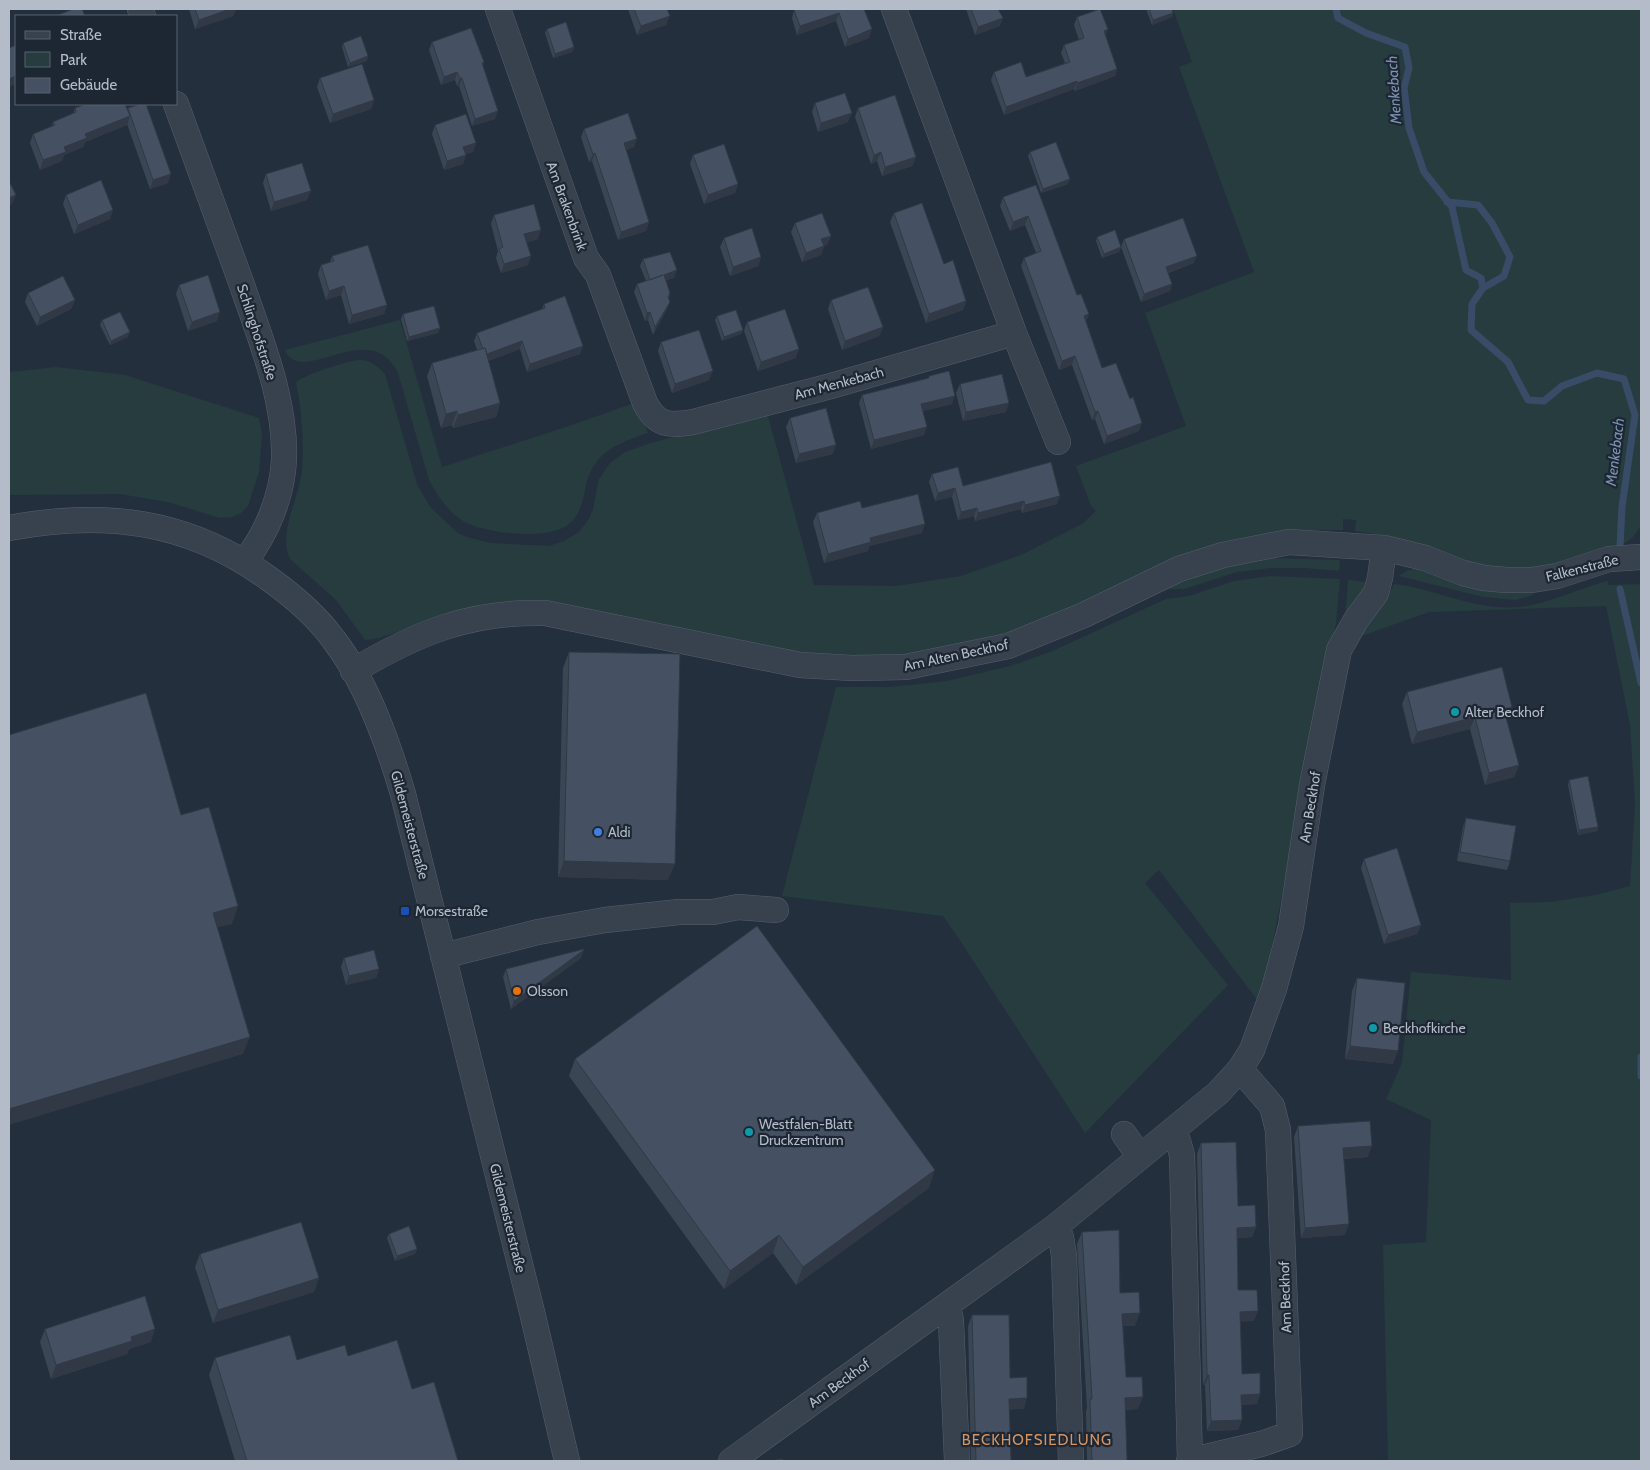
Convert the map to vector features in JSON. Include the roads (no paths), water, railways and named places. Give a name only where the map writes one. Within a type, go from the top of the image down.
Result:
[{"type":"street","name":"Am Brakenbrink","points":[[498,9],[586,258],[598,275],[645,404],[652,416],[662,422]]},
{"type":"street","points":[[894,9],[1014,334],[1058,442]]},
{"type":"street","name":"Schlinghofstraße","points":[[176,105],[254,318],[272,376],[280,415],[284,461],[281,483],[271,517],[258,544],[245,561]]},
{"type":"street","name":"Am Menkebach","points":[[662,422],[676,425],[693,422],[832,386],[1014,334]]},
{"type":"street","name":"Gildemeisterstraße","points":[[9,528],[54,521],[92,519],[120,521],[154,526],[195,538],[220,548],[245,561],[285,590],[317,619],[335,641],[353,671],[377,718],[389,748],[403,794],[532,1312],[567,1461]]},
{"type":"street","name":"Am Alten Beckhof","points":[[353,671],[405,642],[440,628],[490,615],[517,612],[545,613],[800,665],[852,668],[906,667],[1008,646],[1084,615],[1179,570],[1223,555],[1289,542],[1384,548],[1425,558],[1463,573]]},
{"type":"street","name":"Am Beckhof","points":[[731,1461],[1055,1227],[1218,1094],[1240,1069],[1252,1050],[1262,1025],[1291,926],[1312,785],[1339,650],[1356,620],[1376,593],[1384,548]]},
{"type":"street","name":"Falkenstraße","points":[[1463,573],[1484,578],[1532,580],[1557,576],[1610,559],[1641,557]]},
{"type":"street","points":[[443,956],[538,932],[605,920],[680,912],[713,912],[738,907],[776,910]]},
{"type":"street","name":"Am Beckhof","points":[[1171,1133],[1178,1142],[1182,1155],[1189,1461],[1260,1444],[1290,1434],[1278,1130],[1272,1106],[1240,1069]]},
{"type":"street","points":[[1124,1134],[1140,1157]]},
{"type":"street","points":[[1055,1227],[1061,1237],[1064,1256],[1071,1461]]},
{"type":"street","points":[[948,1306],[951,1321],[957,1461]]},
{"type":"waterway","name":"Menkebach","points":[[1336,9],[1338,18],[1366,33],[1405,47],[1409,68],[1404,88],[1409,128],[1424,172],[1452,207],[1466,270],[1481,278],[1483,288],[1472,304],[1471,330],[1508,362],[1528,400],[1544,401],[1562,386],[1597,373],[1624,379],[1635,415],[1622,507],[1620,547]]},
{"type":"waterway","points":[[1447,202],[1478,205],[1492,223],[1510,257],[1504,276],[1483,288]]},
{"type":"waterway","name":"Menkebach","points":[[1620,589],[1641,683]]},
{"type":"waterway","name":"Menkebach","points":[[1641,1057],[1641,1076]]},
{"type":"place","name":"Alter Beckhof","points":[[1455,712]]},
{"type":"place","name":"Aldi","points":[[598,832]]},
{"type":"place","name":"Morsestraße","points":[[405,911]]},
{"type":"place","name":"Olsson","points":[[517,991]]},
{"type":"place","name":"Beckhofkirche","points":[[1373,1028]]},
{"type":"place","name":"Westfalen-Blatt Druckzentrum","points":[[749,1132]]},
{"type":"district","name":"BECKHOFSIEDLUNG","points":[[1037,1440]]}]
